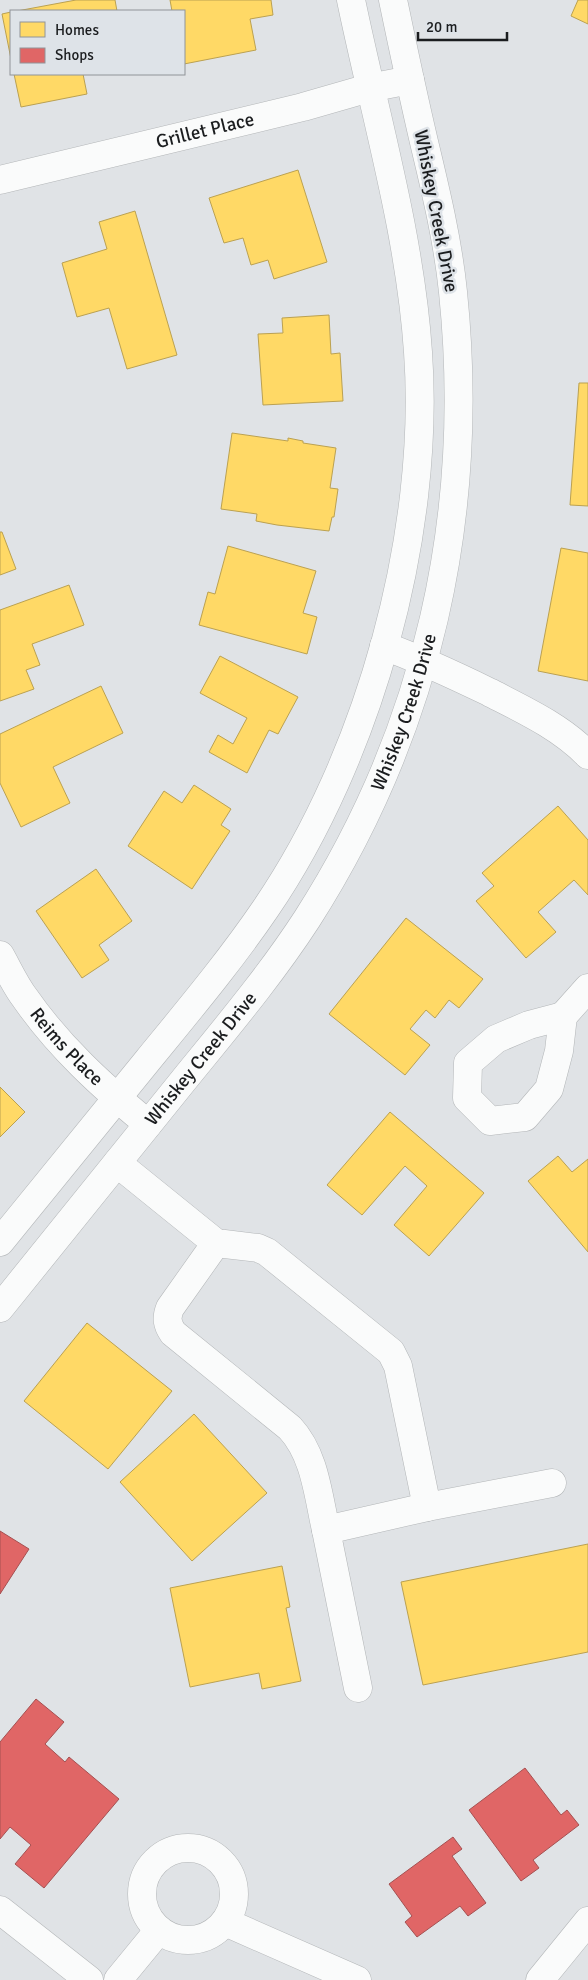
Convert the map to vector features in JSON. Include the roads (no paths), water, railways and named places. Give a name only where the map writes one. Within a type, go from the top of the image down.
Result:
[{"type":"street","name":"Whiskey Creek Drive","points":[[0,1242],[214,979],[267,907],[303,848],[338,776],[365,709],[396,604],[410,521],[418,438],[419,357],[415,315],[402,233],[351,0]]},
{"type":"street","name":"Whiskey Creek Drive","points":[[0,1308],[262,983],[306,920],[345,854],[382,777],[412,701],[437,613],[451,525],[458,442],[458,362],[453,290],[442,221],[393,0]]},
{"type":"street","name":"Grillet Place","points":[[0,180],[294,110],[369,88],[410,80]]},
{"type":"street","points":[[384,646],[424,660],[517,706],[572,738],[588,755]]},
{"type":"street","name":"Reims Place","points":[[0,955],[23,996],[46,1027],[89,1074],[148,1124]]},
{"type":"street","points":[[563,1016],[588,988]]},
{"type":"street","points":[[117,1163],[216,1243],[258,1248],[267,1252],[391,1352],[398,1366],[427,1508]]},
{"type":"street","points":[[216,1243],[170,1308],[167,1316],[168,1324],[173,1333],[290,1428],[301,1440],[308,1455],[326,1530],[358,1688]]},
{"type":"street","points":[[326,1530],[552,1483]]},
{"type":"street","points":[[181,1849],[196,1849],[211,1855],[223,1864],[231,1878],[234,1893],[232,1908],[225,1922],[215,1932],[202,1938],[186,1940],[172,1938],[159,1930],[148,1919],[143,1905],[144,1882],[155,1862],[167,1853],[181,1849]]},
{"type":"street","points":[[0,1910],[89,1980]]},
{"type":"street","points":[[540,1980],[588,1921]]},
{"type":"street","points":[[225,1922],[357,1980]]},
{"type":"street","points":[[118,1980],[159,1930]]}]
